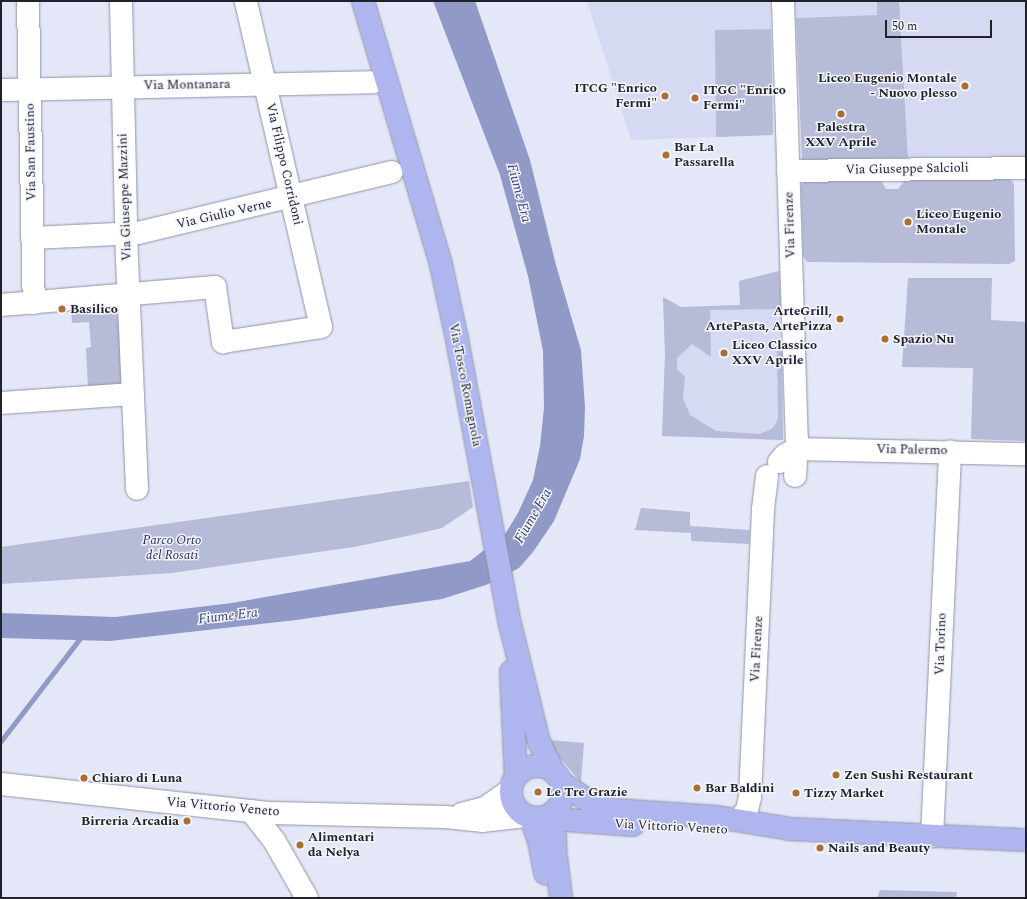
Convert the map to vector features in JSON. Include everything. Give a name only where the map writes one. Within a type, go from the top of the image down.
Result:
[{"type":"main road","name":"Via Tosco Romagnola","points":[[363,1],[441,265],[483,475],[510,624],[539,742],[557,776]]},
{"type":"main road","points":[[510,624],[514,804],[528,817],[542,851],[549,898]]},
{"type":"main road","points":[[514,783],[525,769],[536,766],[557,776],[562,799],[554,813],[555,849],[562,898]]},
{"type":"main road","name":"Via Vittorio Veneto","points":[[557,776],[590,802],[606,808],[739,820],[790,829],[1026,840]]},
{"type":"main road","name":"Via Vittorio Veneto","points":[[554,813],[567,820],[619,825],[756,832],[790,829]]},
{"type":"main road","points":[[528,817],[543,818],[554,813]]},
{"type":"street","name":"Via San Faustino","points":[[28,1],[34,303]]},
{"type":"street","name":"Via Giuseppe Mazzini","points":[[121,1],[126,235],[136,489]]},
{"type":"street","name":"Via Filippo Corridoni","points":[[128,295],[215,288],[223,342],[321,327],[246,1]]},
{"type":"street","name":"Via Firenze","points":[[739,820],[747,810],[750,797],[763,509],[773,469],[789,464],[795,476],[797,449],[783,1]]},
{"type":"street","name":"Via Montanara","points":[[1,90],[122,86],[373,82]]},
{"type":"street","name":"Via Giuseppe Salcioli","points":[[788,171],[1026,168]]},
{"type":"street","name":"Via Giulio Verne","points":[[32,238],[126,235],[291,198],[392,172]]},
{"type":"street","points":[[1,305],[128,295]]},
{"type":"street","points":[[1,403],[133,394]]},
{"type":"street","name":"Via Palermo","points":[[797,449],[950,451],[1026,454]]},
{"type":"street","points":[[773,469],[785,455],[797,449]]},
{"type":"street","name":"Via Torino","points":[[932,836],[950,451]]},
{"type":"street","name":"Via Vittorio Veneto","points":[[445,817],[485,808],[514,783]]},
{"type":"street","name":"Via Vittorio Veneto","points":[[1,784],[251,811],[445,817],[482,821],[528,817]]},
{"type":"street","points":[[251,811],[275,842],[307,898]]},
{"type":"shaded area","name":"ITGC \"Enrico Fermi\"","points":[[587,1],[770,1],[773,135],[631,140]]},
{"type":"shaded area","name":"Liceo Eugenio Montale - Nuovo plesso","points":[[795,1],[1026,1],[1026,157],[908,158],[900,14],[796,18]]},
{"type":"shaded area","name":"Liceo Classico XXV Aprile","points":[[779,271],[783,440],[662,436],[665,355],[663,297],[681,307],[740,305],[739,281]]},
{"type":"green space","points":[[877,1],[899,1],[908,158],[802,160],[796,18],[877,15]]},
{"type":"green space","points":[[771,29],[773,135],[716,137],[715,30]]},
{"type":"green space","name":"Liceo Eugenio Montale","points":[[1008,177],[1014,184],[1015,261],[1009,264],[807,262],[803,256],[801,185],[807,180],[880,179],[886,189],[898,189],[906,179]]},
{"type":"green space","points":[[779,271],[781,309],[710,310],[711,357],[692,344],[677,358],[677,370],[685,376],[683,398],[690,415],[716,431],[759,434],[772,429],[778,419],[777,351],[782,351],[783,440],[662,436],[665,355],[663,297],[681,307],[740,305],[739,281]]},
{"type":"green space","points":[[908,278],[992,278],[991,320],[1026,322],[1026,441],[971,439],[973,368],[902,367]]},
{"type":"green space","points":[[105,306],[115,309],[120,322],[122,386],[88,388],[86,348],[91,347],[89,322],[72,323],[71,309]]},
{"type":"green space","name":"Parco Orto del Rosati","points":[[469,481],[473,507],[442,528],[412,535],[354,547],[172,573],[1,584],[1,547]]},
{"type":"green space","points":[[641,508],[690,512],[690,526],[750,530],[749,544],[691,541],[691,533],[635,530]]},
{"type":"green space","points":[[549,740],[584,743],[581,782],[557,755]]},
{"type":"green space","points":[[880,890],[957,892],[956,898],[877,898]]},
{"type":"water","name":"Fiume Era","points":[[433,1],[475,1],[530,160],[556,265],[581,350],[585,407],[584,436],[580,459],[554,521],[533,552],[519,568],[486,585],[442,599],[296,620],[110,641],[1,638],[1,613],[115,617],[232,603],[470,561],[505,534],[518,513],[533,480],[540,446],[544,408],[543,351],[528,276],[500,175]]},
{"type":"waterway","points":[[1,741],[82,636]]},
{"type":"place","name":"Liceo Eugenio Montale - Nuovo plesso","points":[[965,86]]},
{"type":"place","name":"ITCG \"Enrico Fermi\"","points":[[665,96]]},
{"type":"place","name":"ITGC \"Enrico Fermi\"","points":[[695,98]]},
{"type":"place","name":"Palestra XXV Aprile","points":[[841,114]]},
{"type":"place","name":"Bar La Passarella","points":[[666,155]]},
{"type":"place","name":"Liceo Eugenio Montale","points":[[908,222]]},
{"type":"place","name":"Basilico","points":[[62,309]]},
{"type":"place","name":"ArteGrill, ArtePasta, ArtePizza","points":[[840,319]]},
{"type":"place","name":"Spazio Nu","points":[[885,339]]},
{"type":"place","name":"Liceo Classico XXV Aprile","points":[[724,353]]},
{"type":"place","name":"Zen Sushi Restaurant","points":[[836,775]]},
{"type":"place","name":"Chiaro di Luna","points":[[84,778]]},
{"type":"place","name":"Bar Baldini","points":[[697,788]]},
{"type":"place","name":"Le Tre Grazie","points":[[538,792]]},
{"type":"place","name":"Tizzy Market","points":[[796,793]]},
{"type":"place","name":"Birreria Arcadia","points":[[187,821]]},
{"type":"place","name":"Alimentari da Nelya","points":[[300,845]]},
{"type":"place","name":"Nails and Beauty","points":[[820,848]]}]
